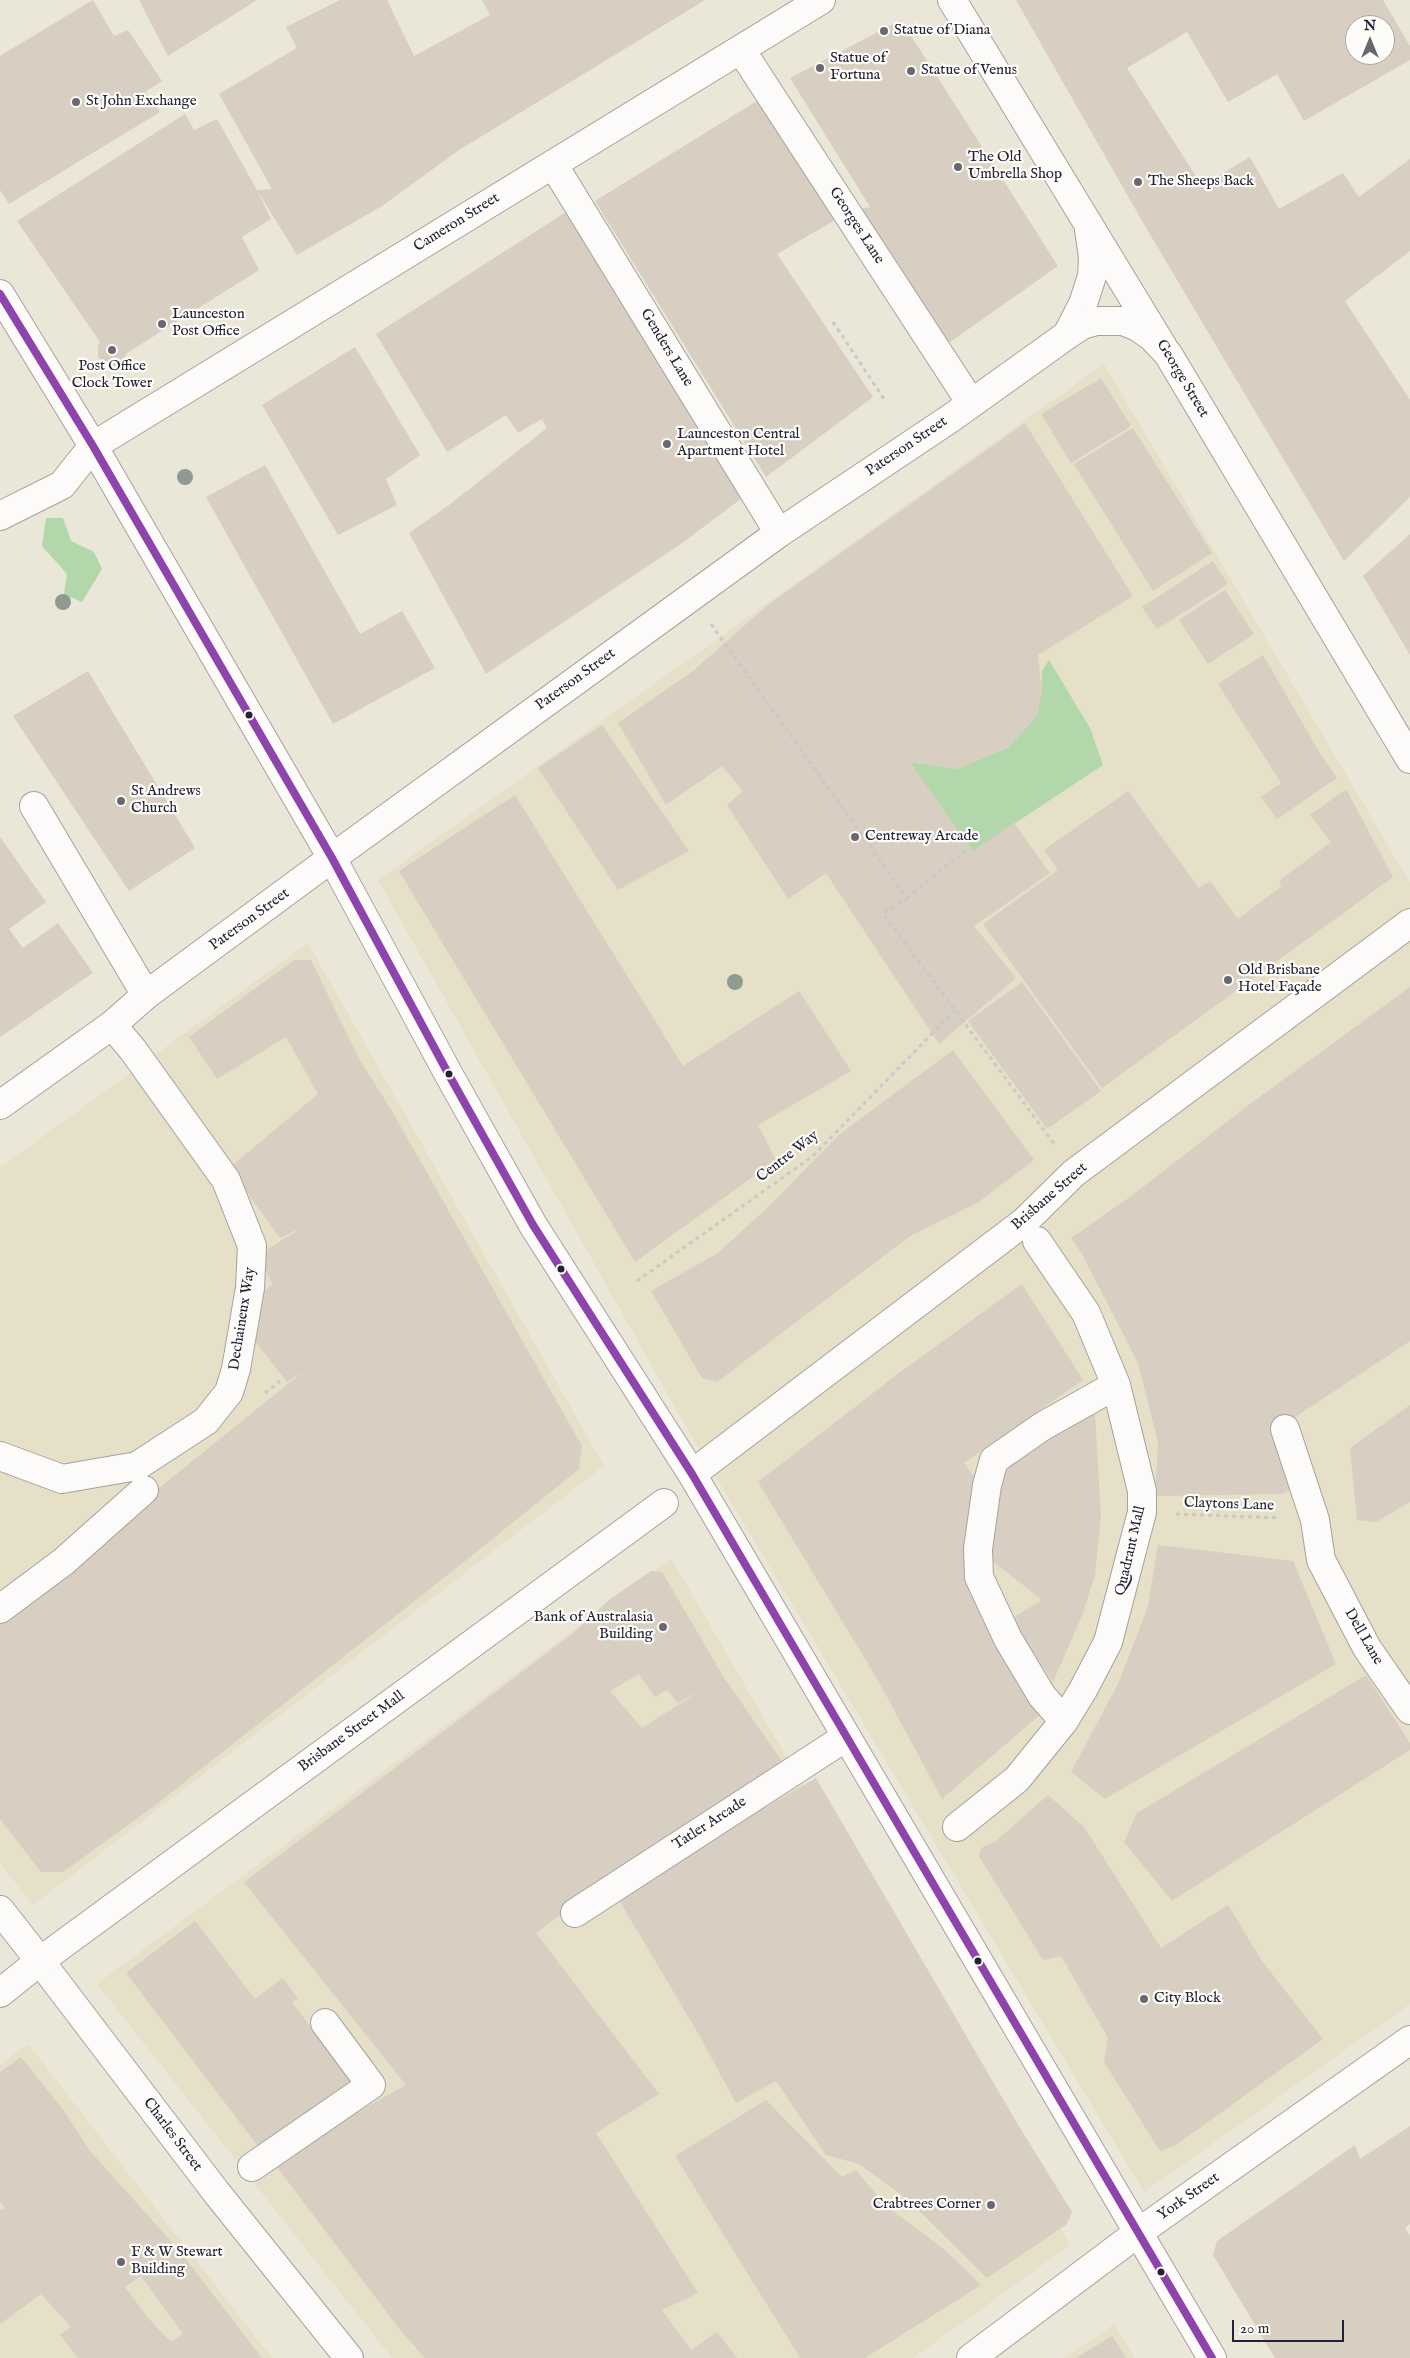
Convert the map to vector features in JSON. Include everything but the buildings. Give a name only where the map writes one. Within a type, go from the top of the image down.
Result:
[{"type":"main road","name":"Cameron Street","points":[[0,516],[62,486],[94,446],[821,0]]},
{"type":"main road","name":"George Street","points":[[952,0],[1168,354],[1410,759]]},
{"type":"main road","name":"Georges Lane","points":[[741,50],[971,403]]},
{"type":"main road","name":"Genders Lane","points":[[553,164],[779,533]]},
{"type":"main road","points":[[1067,335],[1083,304],[1092,276],[1092,242],[1085,217]]},
{"type":"main road","points":[[0,294],[94,446],[332,858],[449,1074],[534,1225],[692,1474],[1212,2358]]},
{"type":"main road","name":"Paterson Street","points":[[0,1105],[112,1025],[146,996],[332,858],[779,533],[1082,325],[1096,321],[1124,321],[1138,327],[1152,337],[1168,354]]},
{"type":"main road","points":[[34,806],[146,996]]},
{"type":"main road","name":"Brisbane Street","points":[[692,1474],[1024,1222],[1074,1173],[1410,923]]},
{"type":"main road","name":"Dechaineux Way","points":[[0,1456],[62,1479],[137,1466],[206,1421],[229,1392],[236,1369],[250,1288],[252,1246],[226,1180],[133,1050],[112,1025]]},
{"type":"main road","name":"Quadrant Mall","points":[[957,1827],[1017,1779],[1064,1721],[1108,1642],[1142,1512],[1142,1490],[1116,1385],[1086,1313],[1037,1241]]},
{"type":"main road","points":[[1064,1721],[1042,1696],[1008,1639],[979,1577],[978,1549],[987,1485],[994,1460],[1043,1426],[1116,1385]]},
{"type":"main road","name":"Dell Lane","points":[[1285,1429],[1315,1520],[1321,1560],[1367,1648],[1410,1710]]},
{"type":"main road","points":[[0,1608],[63,1562],[144,1490]]},
{"type":"main road","name":"Brisbane Street Mall","points":[[40,1961],[664,1503]]},
{"type":"main road","name":"Tatler Arcade","points":[[575,1913],[846,1736]]},
{"type":"main road","name":"Charles Street","points":[[0,1910],[216,2192],[349,2358]]},
{"type":"main road","points":[[0,1993],[40,1961]]},
{"type":"main road","points":[[252,2167],[371,2085],[325,2023]]},
{"type":"main road","name":"York Street","points":[[971,2358],[1139,2232],[1410,2040]]},
{"type":"path","points":[[833,322],[884,399]]},
{"type":"path","points":[[691,597],[907,898]]},
{"type":"path","points":[[969,848],[907,898],[883,913],[956,1009],[1059,1152]]},
{"type":"path","name":"Centre Way","points":[[637,1281],[813,1156],[956,1009]]},
{"type":"path","name":"Claytons Lane","points":[[1142,1512],[1315,1520]]},
{"type":"shaded area","points":[[1104,364],[1410,883],[1410,2004],[1144,2192],[688,1430],[378,880]]},
{"type":"shaded area","points":[[308,943],[604,1466],[33,1905],[0,1863],[0,1168]]},
{"type":"shaded area","points":[[671,1558],[1070,2245],[913,2358],[392,2358],[97,1984]]},
{"type":"shaded area","points":[[28,2044],[272,2358],[0,2358],[0,2065]]},
{"type":"shaded area","points":[[1114,2324],[1135,2358],[1065,2358]]},
{"type":"green space","points":[[46,518],[63,518],[71,541],[94,552],[102,569],[82,602],[64,594],[67,574],[42,546]]},
{"type":"green space","points":[[1049,660],[1090,728],[1103,765],[973,851],[916,779],[910,762],[957,769],[1009,747],[1037,715],[1042,690],[1042,671]]},
{"type":"transit line","points":[[0,294],[93,446],[332,858],[449,1075],[533,1225],[692,1474],[1212,2358]]},
{"type":"place","name":"Statue of Diana","points":[[884,31]]},
{"type":"place","name":"Statue of Fortuna","points":[[820,68]]},
{"type":"place","name":"Statue of Venus","points":[[911,71]]},
{"type":"place","name":"St John Exchange","points":[[76,102]]},
{"type":"place","name":"The Old Umbrella Shop","points":[[958,167]]},
{"type":"place","name":"The Sheeps Back","points":[[1138,182]]},
{"type":"place","name":"Launceston Post Office","points":[[162,324]]},
{"type":"place","name":"Post Office Clock Tower","points":[[112,350]]},
{"type":"place","name":"Launceston Central Apartment Hotel","points":[[667,444]]},
{"type":"place","name":"St Andrews Church","points":[[121,801]]},
{"type":"place","name":"Centreway Arcade","points":[[855,837]]},
{"type":"place","name":"Old Brisbane Hotel Façade","points":[[1228,980]]},
{"type":"place","name":"Bank of Australasia Building","points":[[663,1627]]},
{"type":"place","name":"City Block","points":[[1144,1999]]},
{"type":"place","name":"Crabtrees Corner","points":[[991,2205]]},
{"type":"place","name":"F & W Stewart Building","points":[[121,2262]]}]
